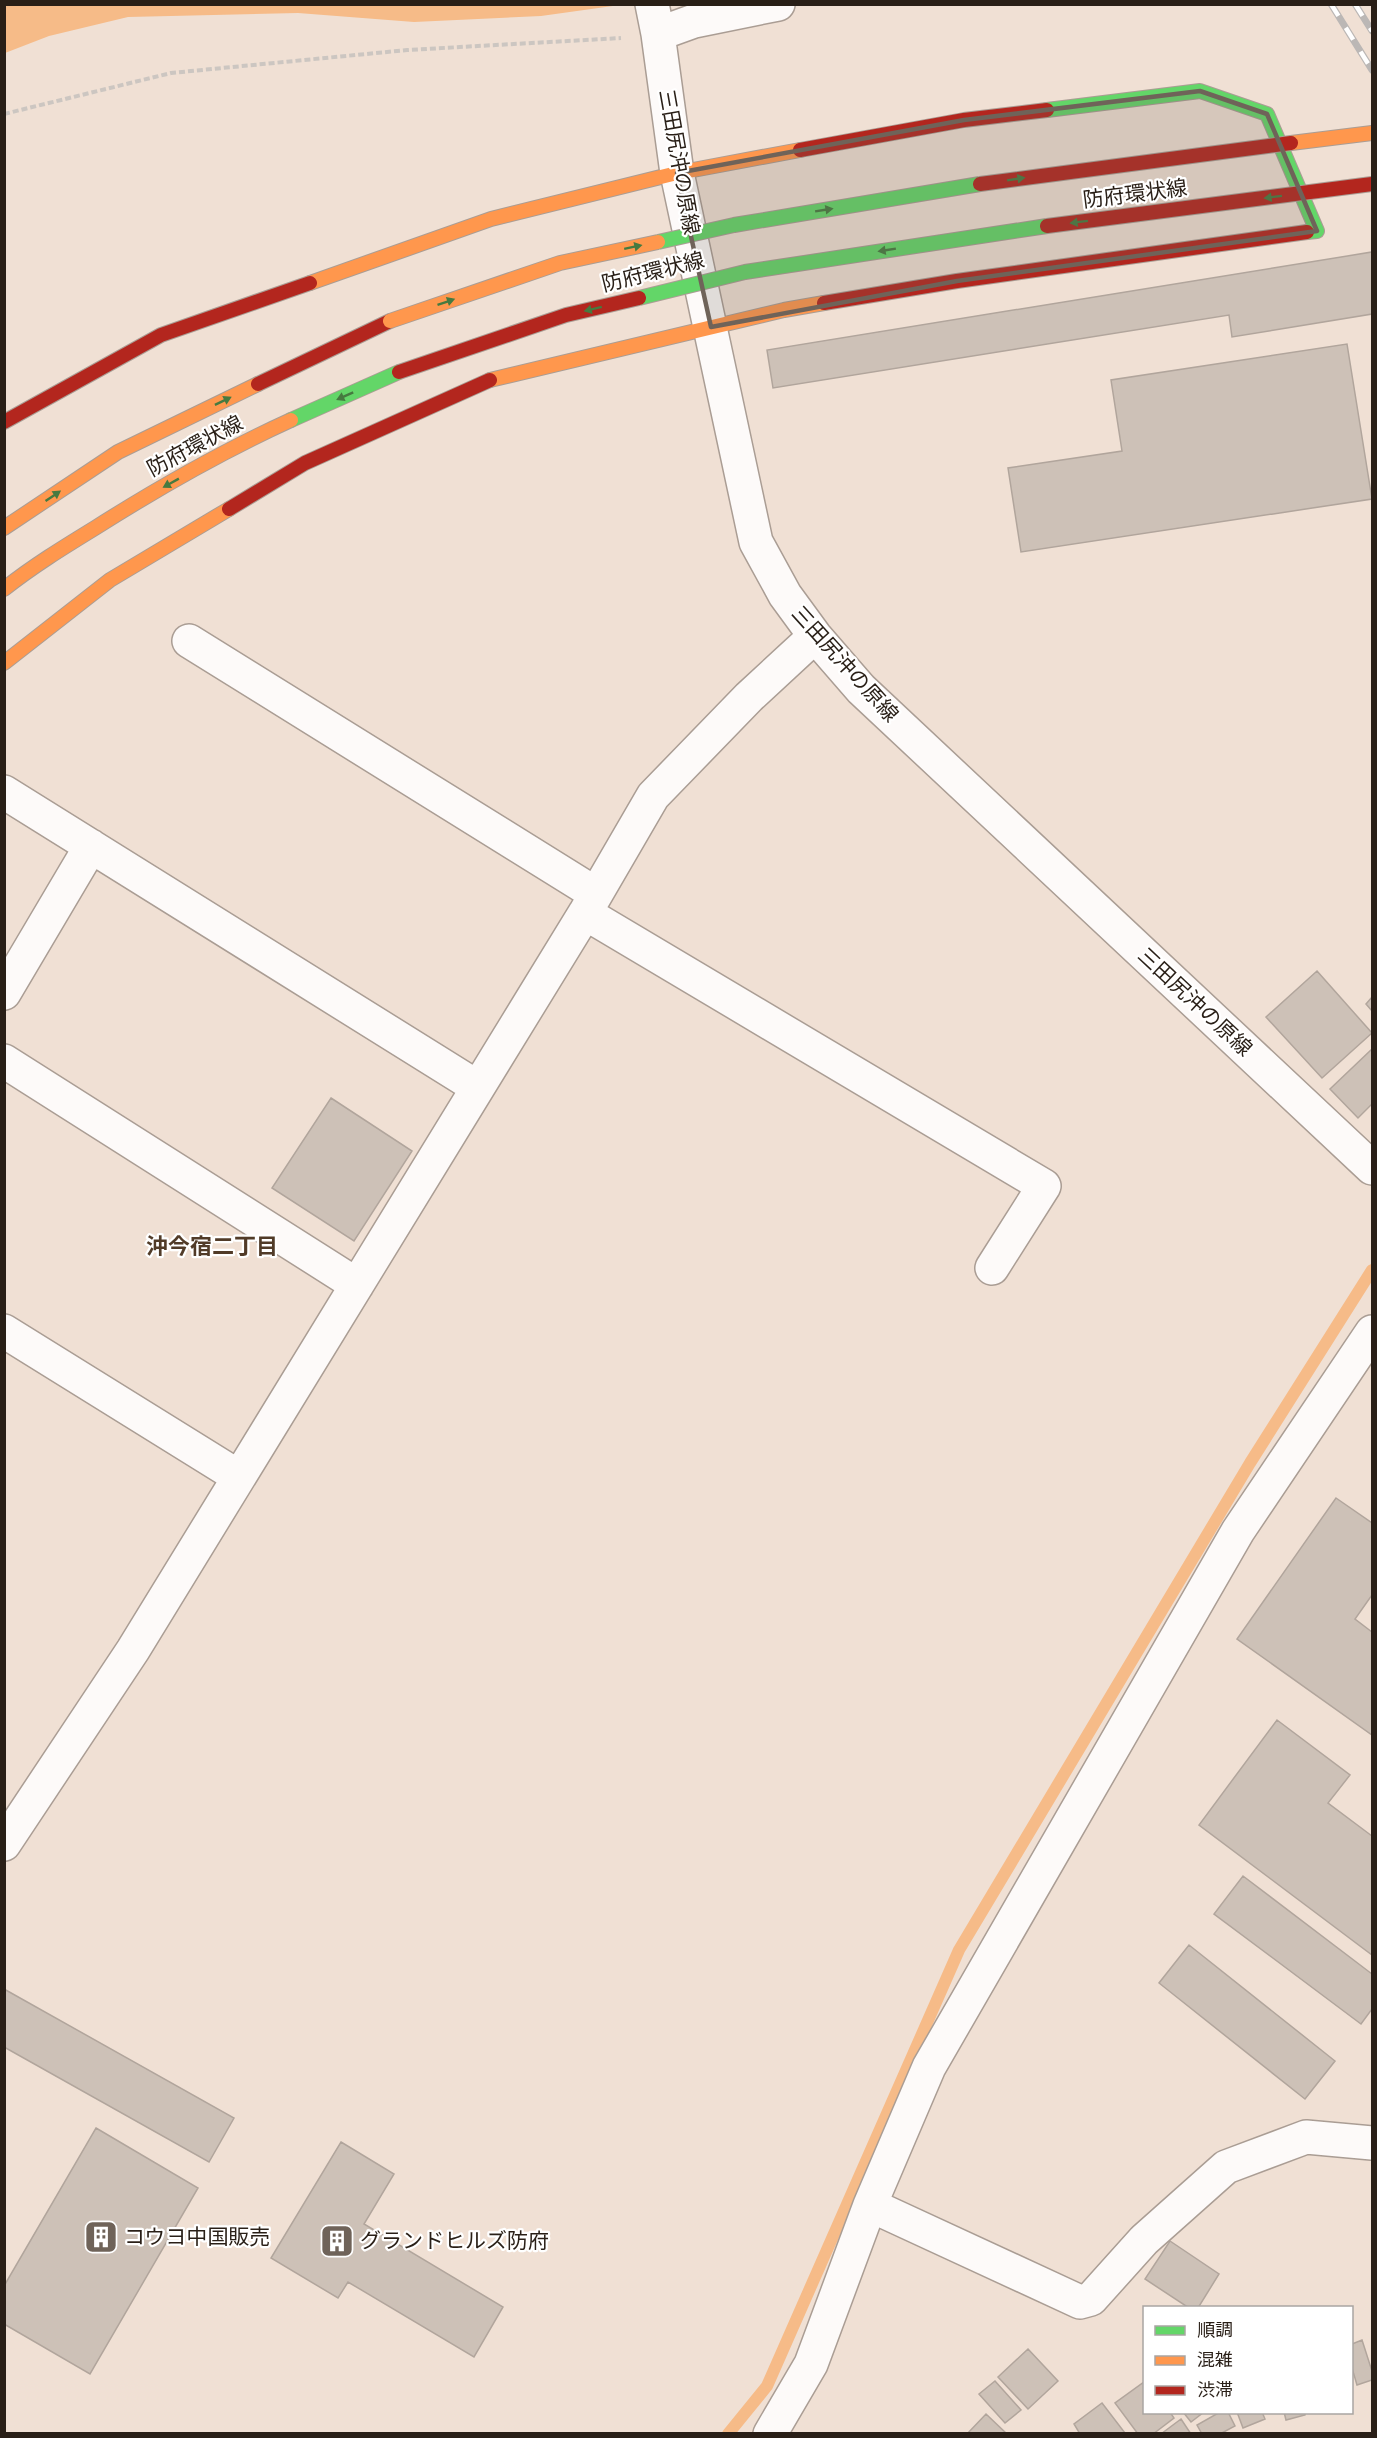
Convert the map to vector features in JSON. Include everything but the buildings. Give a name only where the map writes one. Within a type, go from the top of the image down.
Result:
[{"type":"main road","points":[[4,422],[161,335],[491,219],[677,173],[964,120],[1200,91],[1267,114],[1317,231],[957,280],[783,310],[486,381],[306,463],[110,580],[4,663]]},
{"type":"main road","name":"防府環状線","points":[[4,528],[118,452],[390,321],[560,263],[734,225],[1019,178],[1372,133]]},
{"type":"main road","name":"防府環状線","points":[[4,589],[28,570],[134,503],[232,449],[399,372],[566,315],[745,272],[1034,228],[1372,184]]},
{"type":"street","points":[[654,16],[694,21],[778,4]]},
{"type":"street","name":"三田尻沖の原線","points":[[654,16],[677,173],[756,542],[785,595],[815,636],[861,689],[1372,1168]]},
{"type":"street","points":[[4,1844],[133,1650],[654,796],[749,696],[815,636]]},
{"type":"street","points":[[189,641],[590,903],[1044,1186],[992,1268]]},
{"type":"street","points":[[4,792],[477,1087]]},
{"type":"street","points":[[4,993],[91,846]]},
{"type":"street","points":[[4,1061],[357,1285]]},
{"type":"street","points":[[4,1331],[239,1477]]},
{"type":"street","points":[[770,2433],[811,2364],[870,2205],[929,2067],[1238,1531],[1372,1332]]},
{"type":"street","points":[[870,2205],[1080,2302],[1091,2299],[1144,2240],[1226,2168],[1306,2137],[1372,2143]]},
{"type":"path","points":[[4,114],[171,73],[407,50],[609,39],[654,16]]},
{"type":"highlighted area","points":[[1200,91],[1267,114],[1317,231],[957,281],[711,327],[677,173],[964,120]]},
{"type":"shaded area","points":[[5,5],[620,5],[541,16],[414,22],[298,13],[128,17],[49,36],[5,53]]},
{"type":"waterway","points":[[728,2434],[767,2386],[959,1950],[1250,1463],[1372,1270]]},
{"type":"railway","points":[[1331,4],[1372,70]]},
{"type":"railway","points":[[1355,4],[1372,31]]},
{"type":"traffic: fast","points":[[1047,110],[1200,91],[1267,114],[1317,231],[1307,232]]},
{"type":"traffic: fast","points":[[658,242],[734,225],[980,184]]},
{"type":"traffic: fast","points":[[639,298],[745,272],[1047,226]]},
{"type":"traffic: fast","points":[[291,420],[399,372]]},
{"type":"traffic: slow","points":[[1291,143],[1372,133]]},
{"type":"traffic: slow","points":[[310,283],[491,219],[677,173],[800,150]]},
{"type":"traffic: slow","points":[[390,321],[560,263],[658,242]]},
{"type":"traffic: slow","points":[[490,380],[784,310],[824,303]]},
{"type":"traffic: slow","points":[[4,528],[118,452],[258,384]]},
{"type":"traffic: slow","points":[[4,589],[49,557],[143,499],[216,457],[291,420]]},
{"type":"traffic: slow","points":[[4,663],[110,580],[229,509]]},
{"type":"traffic: jam","points":[[800,150],[964,120],[1047,110]]},
{"type":"traffic: jam","points":[[980,184],[1291,143]]},
{"type":"traffic: jam","points":[[1047,226],[1372,184]]},
{"type":"traffic: jam","points":[[824,303],[957,281],[1307,232]]},
{"type":"traffic: jam","points":[[4,422],[161,335],[310,283]]},
{"type":"traffic: jam","points":[[399,372],[566,315],[639,298]]},
{"type":"traffic: jam","points":[[258,384],[390,321]]},
{"type":"traffic: jam","points":[[229,509],[305,463],[490,380]]},
{"type":"place","name":"コウヨ中国販売","points":[[101,2237]]},
{"type":"place","name":"グランドヒルズ防府","points":[[337,2241]]},
{"type":"district","name":"沖今宿二丁目","points":[[212,1246]]}]
